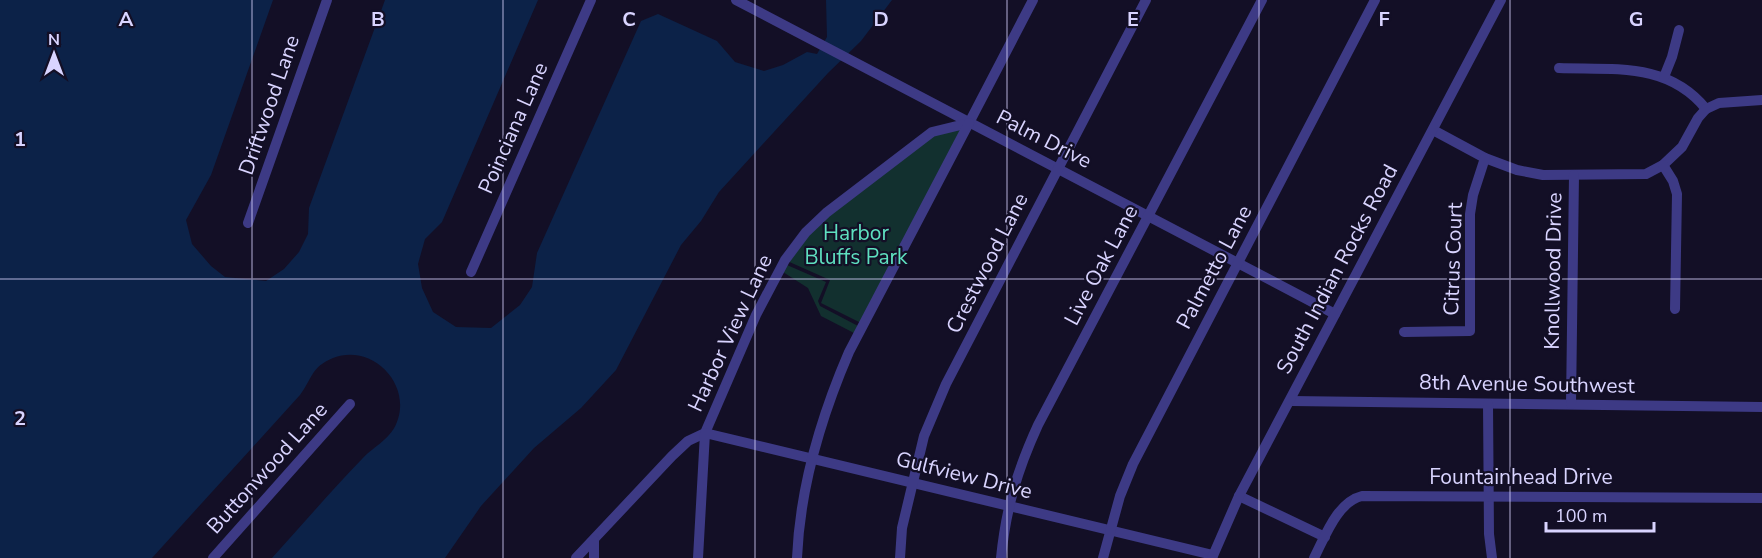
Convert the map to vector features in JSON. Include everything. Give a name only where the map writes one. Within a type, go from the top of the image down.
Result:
[{"type":"street","name":"Driftwood Lane","points":[[248,224],[327,0]]},
{"type":"street","name":"Poinciana Lane","points":[[471,272],[591,0]]},
{"type":"street","name":"Palm Drive","points":[[736,0],[1335,314]]},
{"type":"street","points":[[797,558],[802,510],[812,459],[824,414],[849,352],[1033,0]]},
{"type":"street","name":"Crestwood Lane","points":[[900,558],[902,528],[924,436],[946,384],[1146,0]]},
{"type":"street","name":"Live Oak Lane","points":[[1001,558],[1008,506],[1020,464],[1038,425],[1262,0]]},
{"type":"street","name":"Palmetto Lane","points":[[1103,558],[1133,464],[1375,0]]},
{"type":"street","name":"South Indian Rocks Road","points":[[1213,556],[1239,496],[1501,0]]},
{"type":"street","points":[[1664,77],[1679,30]]},
{"type":"street","points":[[1559,68],[1625,70],[1664,77],[1688,90],[1706,109]]},
{"type":"street","points":[[1433,130],[1485,158],[1516,170],[1574,175],[1646,174],[1663,165],[1682,147],[1698,118],[1706,109],[1719,103],[1762,100]]},
{"type":"street","name":"Harbor View Lane","points":[[576,558],[672,456],[688,441],[705,433],[756,315],[785,260],[806,232],[826,213],[932,132],[969,123]]},
{"type":"street","name":"Citrus Court","points":[[1404,332],[1470,331],[1470,214],[1473,195],[1485,158]]},
{"type":"street","points":[[1663,165],[1673,181],[1677,194],[1675,309]]},
{"type":"street","name":"Knollwood Drive","points":[[1571,404],[1574,175]]},
{"type":"street","name":"8th Avenue Southwest","points":[[1291,401],[1762,407]]},
{"type":"street","points":[[1488,404],[1492,558]]},
{"type":"street","name":"Buttonwood Lane","points":[[213,558],[350,405]]},
{"type":"street","points":[[698,558],[705,433]]},
{"type":"street","name":"Gulfview Drive","points":[[705,433],[1213,556]]},
{"type":"street","points":[[1239,496],[1325,537]]},
{"type":"street","name":"Fountainhead Drive","points":[[1314,558],[1341,510],[1354,498],[1362,496],[1762,498]]},
{"type":"street","points":[[594,540],[594,558]]},
{"type":"green space","name":"Harbor Bluffs Park","points":[[969,123],[863,324],[821,303],[830,280],[785,260],[806,232],[932,132]]},
{"type":"green space","points":[[787,265],[826,282],[818,301],[820,306],[858,326],[854,333],[821,316],[808,288],[783,272]]},
{"type":"water","points":[[0,0],[273,0],[211,175],[186,220],[192,244],[211,266],[225,277],[266,281],[284,269],[299,252],[308,234],[309,208],[385,0],[538,0],[442,222],[425,239],[418,264],[422,288],[433,312],[456,327],[491,328],[520,305],[532,287],[537,253],[641,21],[658,14],[717,41],[735,62],[764,71],[783,65],[807,52],[817,54],[827,37],[826,0],[892,0],[861,41],[828,73],[719,192],[701,221],[681,245],[616,370],[581,408],[534,448],[481,506],[445,558],[272,558],[350,471],[392,432],[398,419],[400,405],[398,391],[392,379],[373,361],[360,356],[347,355],[333,358],[316,369],[300,395],[152,558],[0,558]]}]
